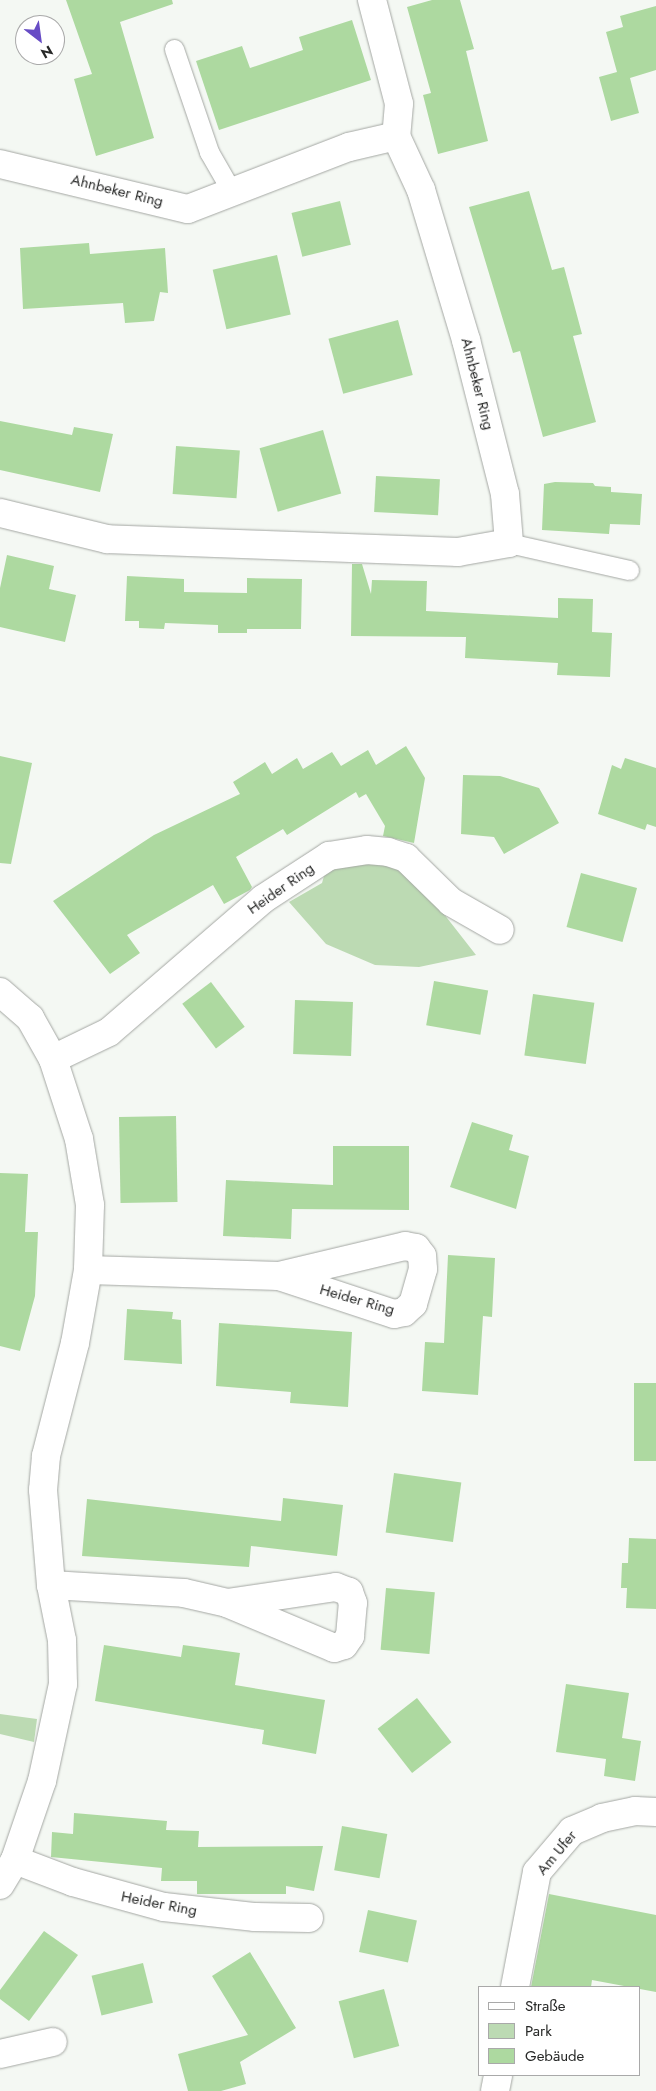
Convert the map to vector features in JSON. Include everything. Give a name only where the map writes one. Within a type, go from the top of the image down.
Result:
[{"type":"street","points":[[372,0],[399,104],[396,136]]},
{"type":"street","name":"Ahnbeker Ring","points":[[0,164],[188,209],[350,147],[396,136],[421,190],[466,340],[505,494],[509,543]]},
{"type":"street","points":[[0,513],[107,539],[458,552],[509,543]]},
{"type":"street","name":"Heider Ring","points":[[53,1059],[109,1032],[263,898],[329,856],[367,850],[388,852],[406,858],[423,870],[451,902],[500,930]]},
{"type":"street","points":[[0,992],[30,1018],[53,1059],[79,1139],[87,1173],[90,1205],[88,1270],[75,1343],[46,1456],[44,1520],[51,1585],[62,1640],[63,1684],[42,1781],[15,1860],[0,1885]]},
{"type":"street","points":[[88,1270],[279,1276]]},
{"type":"street","points":[[51,1585],[184,1593],[227,1603]]},
{"type":"street","name":"Am Ufer","points":[[515,1986],[537,1872],[572,1831],[602,1818],[635,1811],[656,1812]]},
{"type":"street","name":"Heider Ring","points":[[15,1860],[73,1882],[164,1908],[255,1917],[309,1918]]},
{"type":"street","points":[[0,2054],[53,2042]]},
{"type":"street","points":[[495,2091],[498,2076]]},
{"type":"lane","points":[[174,48],[209,152],[232,192]]},
{"type":"lane","points":[[509,543],[629,570]]},
{"type":"green space","points":[[353,860],[390,862],[415,877],[476,955],[419,967],[375,965],[326,944],[289,902],[322,883],[326,869]]},
{"type":"green space","points":[[0,1714],[37,1719],[34,1742],[0,1734]]},
{"type":"building","points":[[66,0],[172,0],[173,4],[120,22],[154,138],[96,156],[74,79],[92,74]]},
{"type":"building","points":[[432,0],[460,0],[474,49],[466,51],[488,141],[438,154],[423,95],[431,93],[407,7]]},
{"type":"building","points":[[656,6],[656,70],[630,78],[639,113],[611,121],[599,77],[617,72],[606,32],[623,27],[620,16]]},
{"type":"building","points":[[352,20],[371,80],[219,130],[196,61],[242,46],[250,68],[303,50],[299,37]]},
{"type":"building","points":[[529,191],[552,270],[564,267],[582,334],[573,336],[596,422],[543,437],[520,351],[513,353],[469,207]]},
{"type":"building","points":[[340,201],[351,245],[302,257],[291,213]]},
{"type":"building","points":[[89,243],[90,254],[165,248],[168,293],[160,292],[154,321],[125,323],[123,303],[23,309],[20,248]]},
{"type":"building","points":[[277,255],[291,314],[226,329],[213,270]]},
{"type":"building","points":[[398,320],[413,375],[343,394],[328,339]]},
{"type":"building","points":[[0,421],[72,435],[74,427],[113,434],[100,492],[0,470]]},
{"type":"building","points":[[323,430],[341,493],[278,512],[260,448]]},
{"type":"building","points":[[176,446],[240,450],[236,498],[173,494]]},
{"type":"building","points":[[376,476],[440,479],[438,515],[374,512]]},
{"type":"building","points":[[555,482],[593,483],[595,486],[611,487],[611,492],[642,494],[640,525],[610,524],[609,534],[542,530],[544,484]]},
{"type":"building","points":[[7,555],[54,566],[49,589],[76,595],[65,642],[0,627],[0,588]]},
{"type":"building","points":[[352,564],[362,564],[371,594],[372,580],[427,581],[426,611],[558,618],[558,598],[593,599],[592,632],[612,633],[610,677],[557,675],[558,663],[465,658],[466,637],[351,636]]},
{"type":"building","points":[[127,576],[184,579],[184,592],[247,593],[247,578],[302,579],[301,629],[247,629],[247,633],[218,633],[218,625],[165,623],[164,629],[139,628],[139,621],[125,621]]},
{"type":"building","points":[[406,746],[425,778],[414,843],[383,836],[385,826],[366,794],[359,798],[356,792],[287,835],[283,829],[236,857],[252,887],[250,890],[224,904],[213,885],[127,935],[140,953],[110,974],[53,901],[154,835],[240,794],[233,782],[265,762],[272,774],[297,758],[303,769],[332,752],[341,766],[368,750],[376,765]]},
{"type":"building","points":[[0,756],[32,763],[11,864],[0,863]]},
{"type":"building","points":[[625,758],[656,768],[656,827],[647,824],[645,830],[598,814],[612,765],[621,769]]},
{"type":"building","points":[[463,775],[500,776],[539,788],[559,823],[504,854],[494,837],[461,834]]},
{"type":"building","points":[[581,873],[637,888],[623,942],[567,927]]},
{"type":"building","points":[[434,981],[488,991],[480,1035],[426,1025]]},
{"type":"building","points":[[211,982],[245,1027],[216,1048],[182,1004]]},
{"type":"building","points":[[533,994],[594,1003],[586,1064],[524,1055]]},
{"type":"building","points":[[295,1000],[353,1002],[351,1056],[293,1054]]},
{"type":"building","points":[[176,1116],[178,1202],[121,1203],[119,1117]]},
{"type":"building","points":[[472,1122],[513,1135],[509,1150],[529,1156],[516,1209],[450,1187]]},
{"type":"building","points":[[333,1146],[409,1146],[409,1210],[292,1209],[291,1239],[223,1236],[226,1180],[333,1185]]},
{"type":"building","points":[[0,1173],[28,1174],[25,1232],[38,1232],[35,1296],[20,1351],[0,1346]]},
{"type":"building","points":[[448,1255],[495,1258],[492,1317],[483,1316],[478,1395],[422,1391],[425,1342],[444,1343]]},
{"type":"building","points":[[127,1309],[173,1312],[172,1319],[181,1320],[182,1364],[124,1360]]},
{"type":"building","points":[[219,1323],[352,1332],[348,1407],[290,1403],[291,1392],[216,1386]]},
{"type":"building","points":[[634,1383],[656,1383],[656,1461],[634,1461]]},
{"type":"building","points":[[394,1473],[461,1482],[453,1542],[386,1532]]},
{"type":"building","points":[[283,1498],[343,1505],[337,1556],[251,1546],[249,1567],[82,1556],[87,1499],[281,1521]]},
{"type":"building","points":[[629,1538],[656,1539],[656,1609],[626,1608],[627,1588],[621,1588],[622,1563],[628,1563]]},
{"type":"building","points":[[386,1588],[435,1592],[429,1654],[381,1650]]},
{"type":"building","points":[[104,1645],[181,1657],[183,1645],[240,1653],[235,1685],[325,1700],[316,1754],[262,1744],[264,1730],[95,1701]]},
{"type":"building","points":[[566,1684],[629,1693],[622,1738],[641,1741],[635,1781],[604,1776],[606,1759],[556,1752]]},
{"type":"building","points":[[417,1698],[451,1742],[412,1773],[378,1729]]},
{"type":"building","points":[[74,1813],[167,1821],[166,1830],[199,1831],[198,1847],[323,1846],[314,1891],[286,1886],[286,1894],[197,1894],[197,1881],[161,1881],[162,1868],[51,1857],[52,1832],[73,1834]]},
{"type":"building","points":[[342,1826],[387,1834],[379,1878],[334,1870]]},
{"type":"building","points":[[549,1894],[656,1915],[656,1992],[641,1989],[641,1986],[624,1986],[592,1980],[591,1986],[531,1986]]},
{"type":"building","points":[[368,1910],[417,1920],[408,1962],[359,1952]]},
{"type":"building","points":[[44,1931],[78,1955],[29,2021],[0,1999],[0,1990]]},
{"type":"building","points":[[250,1952],[296,2028],[240,2062],[246,2084],[221,2091],[188,2091],[178,2054],[248,2035],[212,1976]]},
{"type":"building","points":[[143,1963],[153,2003],[101,2016],[92,1976]]},
{"type":"building","points":[[384,1989],[399,2046],[354,2058],[339,2001]]}]
